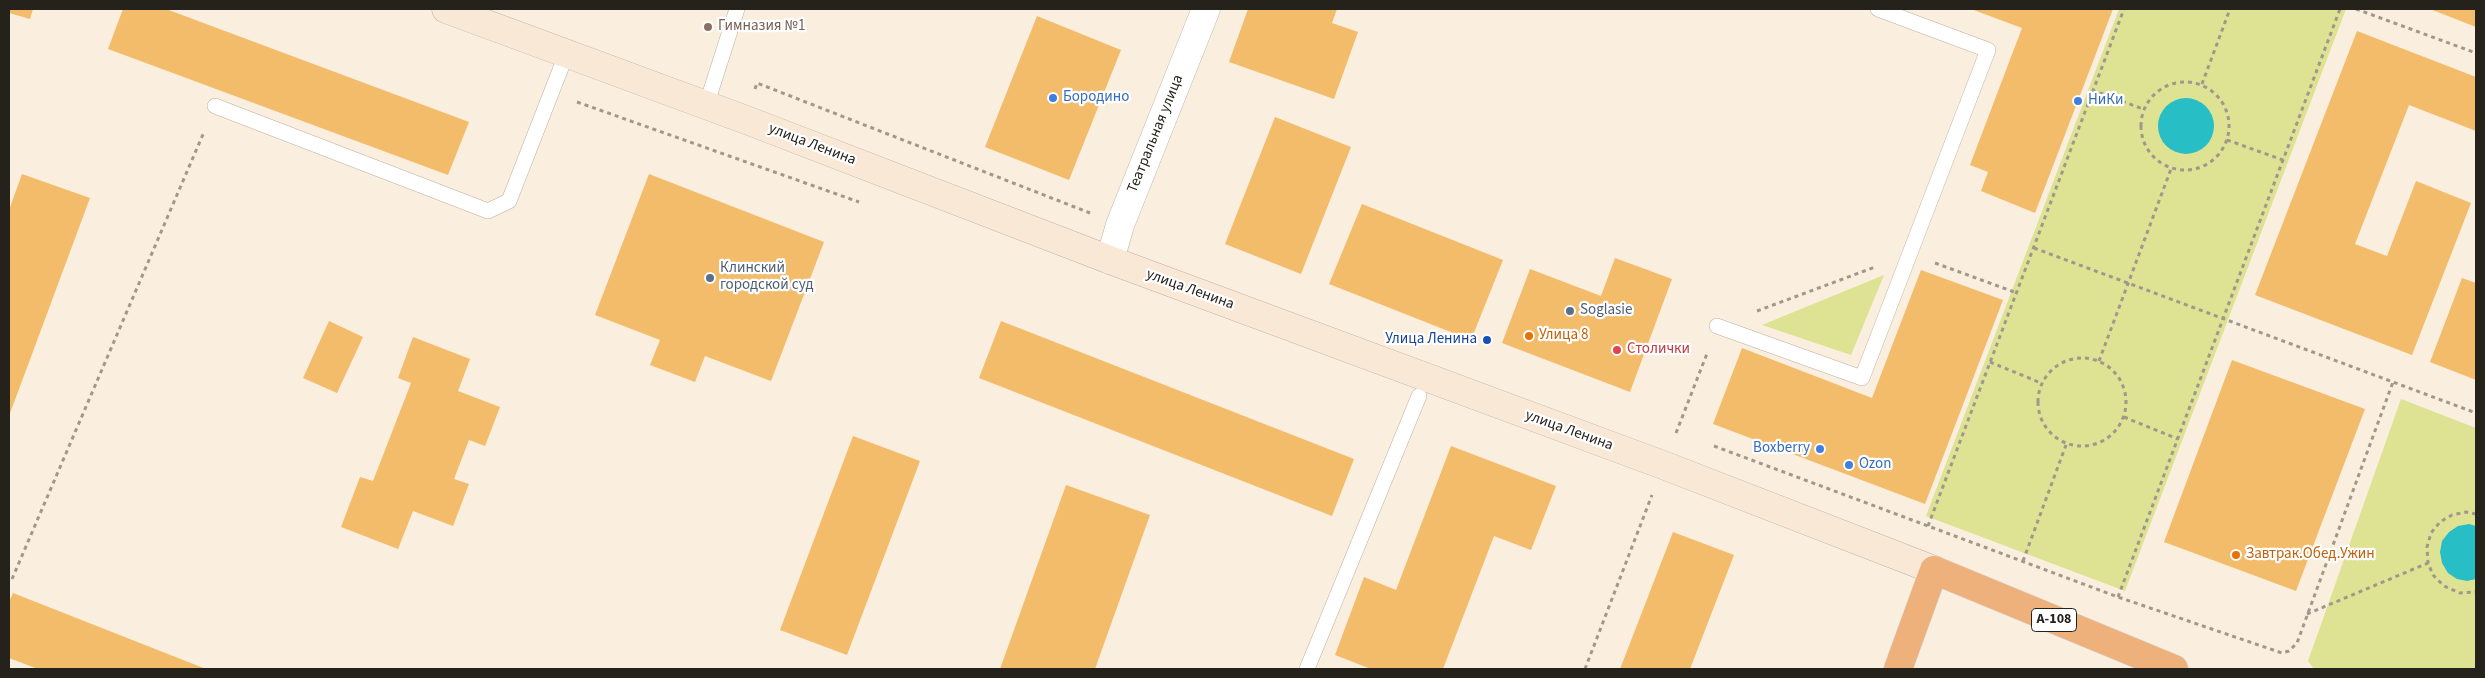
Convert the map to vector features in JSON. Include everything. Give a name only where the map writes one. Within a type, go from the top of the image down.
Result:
[{"type":"highway","points":[[1898,669],[1934,570]]},
{"type":"highway","name":"А-108","points":[[1934,570],[2174,669]]},
{"type":"street","name":"улица Ленина","points":[[446,9],[1110,260],[1663,465],[1934,570]]},
{"type":"street","name":"Театральная улица","points":[[1110,260],[1120,225],[1206,9]]},
{"type":"lane","points":[[706,106],[737,9]]},
{"type":"lane","points":[[1717,326],[1862,378],[1988,50],[1878,9]]},
{"type":"lane","points":[[215,106],[488,211],[509,201],[566,55]]},
{"type":"lane","points":[[1307,669],[1419,396]]},
{"type":"path","points":[[1928,526],[2124,9]]},
{"type":"path","points":[[2202,84],[2230,9]]},
{"type":"path","points":[[2118,597],[2340,9]]},
{"type":"path","points":[[2356,9],[2476,53]]},
{"type":"path","points":[[2186,81],[2202,84],[2215,93],[2225,106],[2229,122],[2227,140],[2219,154],[2205,166],[2188,171],[2170,169],[2155,160],[2144,146],[2140,128],[2143,109],[2154,93],[2170,83],[2186,81]]},
{"type":"path","points":[[757,83],[1120,225]]},
{"type":"path","points":[[2092,90],[2143,109]]},
{"type":"path","points":[[12,579],[215,106]]},
{"type":"path","points":[[2227,140],[2282,160]]},
{"type":"path","points":[[2098,361],[2170,169]]},
{"type":"path","points":[[2034,248],[2476,413]]},
{"type":"path","points":[[1584,669],[1717,326],[1910,254],[2016,293]]},
{"type":"path","points":[[2083,357],[2098,361],[2112,369],[2122,382],[2126,399],[2124,416],[2115,432],[2101,443],[2084,447],[2066,445],[2051,436],[2040,420],[2036,401],[2041,383],[2053,368],[2067,360],[2083,357]]},
{"type":"path","points":[[1990,362],[2041,383]]},
{"type":"path","points":[[1714,446],[2118,597],[2282,654],[2289,651],[2296,643],[2393,382]]},
{"type":"path","points":[[2124,416],[2178,439]]},
{"type":"path","points":[[1676,432],[1686,435]]},
{"type":"path","points":[[2023,561],[2066,445]]},
{"type":"path","points":[[2476,514],[2466,512],[2452,515],[2440,522],[2431,534],[2427,547],[2428,563],[2433,575],[2444,586],[2460,593],[2476,592]]},
{"type":"path","points":[[2307,614],[2428,563]]},
{"type":"green space","points":[[2119,9],[2346,9],[2125,591],[1926,516]]},
{"type":"green space","points":[[1884,275],[1851,355],[1762,325]]},
{"type":"green space","points":[[2401,399],[2476,428],[2476,669],[2314,669],[2308,661]]},
{"type":"water","points":[[2186,98],[2197,100],[2206,106],[2212,115],[2214,126],[2212,137],[2206,146],[2197,152],[2186,154],[2175,152],[2166,146],[2160,137],[2158,126],[2160,115],[2166,106],[2175,100]]},
{"type":"water","points":[[2469,524],[2476,526],[2476,579],[2467,581],[2457,579],[2448,573],[2442,563],[2440,552],[2442,541],[2449,532],[2458,526]]},
{"type":"building","points":[[9,9],[33,9],[30,19],[9,13]]},
{"type":"building","points":[[123,9],[166,9],[469,122],[448,175],[108,49]]},
{"type":"building","points":[[1248,9],[1337,9],[1332,23],[1358,32],[1334,99],[1229,62]]},
{"type":"building","points":[[1971,9],[2113,9],[2035,213],[1981,191],[1988,172],[1970,165],[2022,28]]},
{"type":"building","points":[[2430,9],[2476,9],[2476,27]]},
{"type":"building","name":"Бородино","points":[[1037,16],[1121,50],[1069,180],[985,147]]},
{"type":"building","points":[[2357,31],[2476,77],[2476,131],[2409,105],[2355,244],[2387,256],[2416,181],[2471,203],[2412,355],[2255,295]]},
{"type":"building","points":[[1275,117],[1351,147],[1301,274],[1225,244]]},
{"type":"building","points":[[22,174],[90,198],[9,416],[9,210]]},
{"type":"building","name":"Клинский городской суд","points":[[649,174],[824,242],[771,381],[705,356],[695,382],[650,365],[660,340],[595,315]]},
{"type":"building","points":[[1362,204],[1503,260],[1471,340],[1329,284]]},
{"type":"building","points":[[1615,258],[1672,279],[1630,392],[1502,343],[1530,269],[1601,296]]},
{"type":"building","points":[[1921,270],[2003,300],[1925,504],[1713,424],[1742,348],[1872,398]]},
{"type":"building","points":[[2462,278],[2476,283],[2476,380],[2430,362]]},
{"type":"building","points":[[329,321],[363,337],[337,393],[303,378]]},
{"type":"building","points":[[1001,321],[1354,459],[1332,516],[979,378]]},
{"type":"building","points":[[413,337],[470,359],[458,391],[500,407],[485,446],[469,440],[454,479],[469,484],[453,526],[413,511],[398,549],[341,527],[360,477],[373,481],[411,383],[398,378]]},
{"type":"building","points":[[2232,360],[2365,409],[2296,591],[2164,542]]},
{"type":"building","points":[[853,436],[920,461],[847,655],[780,630]]},
{"type":"building","points":[[1451,446],[1556,486],[1531,550],[1494,536],[1443,669],[1371,669],[1335,655],[1364,577],[1396,590]]},
{"type":"building","points":[[1066,485],[1150,515],[1095,669],[1000,669]]},
{"type":"building","points":[[1673,532],[1734,555],[1690,669],[1620,669]]},
{"type":"building","points":[[13,593],[206,669],[38,669],[9,658],[9,602]]},
{"type":"place","name":"Гимназия №1","points":[[708,27]]},
{"type":"place","name":"Бородино","points":[[1053,98]]},
{"type":"place","name":"НиКи","points":[[2078,101]]},
{"type":"place","name":"Клинский городской суд","points":[[710,278]]},
{"type":"place","name":"Soglasie","points":[[1570,311]]},
{"type":"place","name":"Улица 8","points":[[1529,336]]},
{"type":"place","name":"Улица Ленина","points":[[1487,340]]},
{"type":"place","name":"Столички","points":[[1617,350]]},
{"type":"place","name":"Boxberry","points":[[1820,449]]},
{"type":"place","name":"Ozon","points":[[1849,465]]},
{"type":"place","name":"Завтрак.Обед.Ужин","points":[[2236,555]]}]
